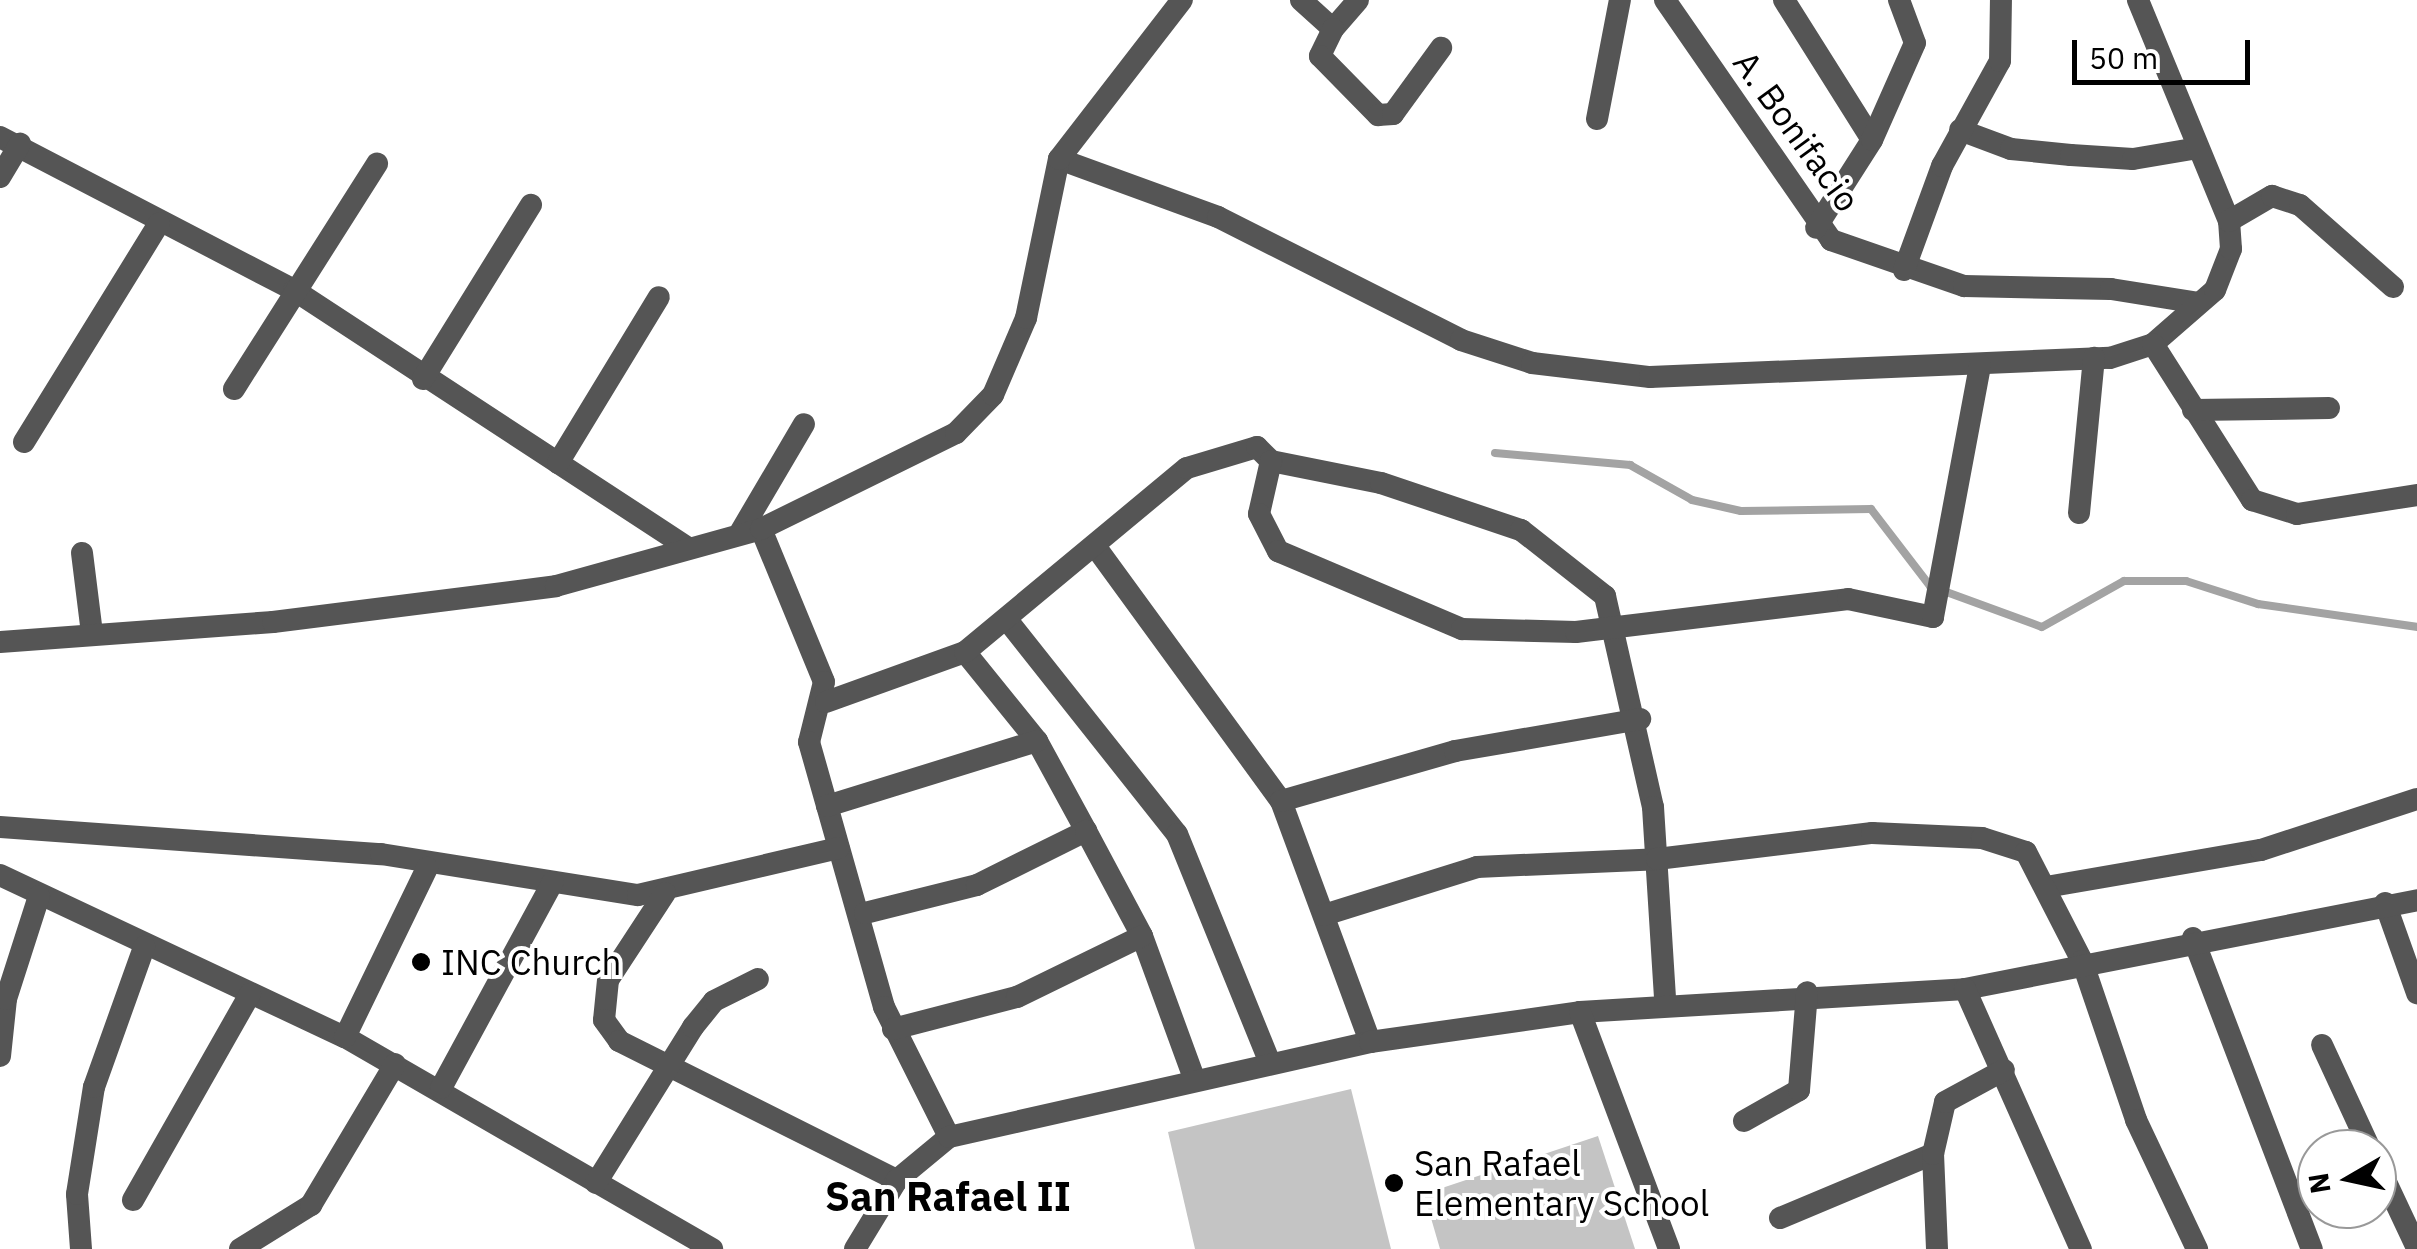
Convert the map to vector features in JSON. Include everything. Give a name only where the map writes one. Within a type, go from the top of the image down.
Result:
[{"type":"street","points":[[0,642],[273,622],[556,586],[751,530],[956,434],[994,395],[1026,318],[1059,158],[1182,0]]},
{"type":"street","points":[[1301,0],[1334,29]]},
{"type":"street","points":[[1358,0],[1334,29],[1320,56],[1378,114],[1393,114],[1441,48]]},
{"type":"street","points":[[1597,119],[1620,0]]},
{"type":"street","name":"A. Bonifacio","points":[[1665,0],[1816,228],[1904,270],[1964,286],[2111,289],[2198,302]]},
{"type":"street","points":[[1784,0],[1872,140]]},
{"type":"street","points":[[1816,228],[1872,140],[1916,43],[1899,0]]},
{"type":"street","points":[[1904,270],[1960,130],[2000,60],[2001,0]]},
{"type":"street","points":[[1059,158],[1218,217],[1461,340],[1532,362],[1650,376],[2094,358],[2153,344],[2227,270],[2228,220],[2138,0]]},
{"type":"street","points":[[1960,130],[2011,149],[2071,155],[2133,159],[2198,148]]},
{"type":"street","points":[[0,177],[10,141],[159,223],[294,290],[423,378],[687,546]]},
{"type":"street","points":[[234,388],[377,164]]},
{"type":"street","points":[[2228,220],[2272,196],[2300,206],[2393,287]]},
{"type":"street","points":[[423,378],[532,205]]},
{"type":"street","points":[[24,442],[159,223]]},
{"type":"street","points":[[558,463],[659,297]]},
{"type":"street","points":[[2153,344],[2252,500],[2298,514],[2417,495]]},
{"type":"street","points":[[2079,512],[2094,358]]},
{"type":"street","points":[[1270,461],[1259,514],[1278,551],[1306,568],[1462,629],[1619,626],[1848,600],[1933,617],[1942,596],[1980,365]]},
{"type":"street","points":[[2193,410],[2329,408]]},
{"type":"street","points":[[751,530],[804,424]]},
{"type":"street","points":[[826,702],[965,652],[1008,622],[1187,468],[1258,447],[1270,461],[1363,478],[1521,530],[1582,572],[1619,626],[1640,719],[1658,858],[1665,1000]]},
{"type":"street","points":[[751,530],[826,702],[810,742],[839,848],[864,913],[893,1029],[949,1137]]},
{"type":"street","points":[[1096,546],[1281,801],[1370,1042]]},
{"type":"street","points":[[82,553],[92,634]]},
{"type":"street","points":[[1008,622],[1177,834],[1270,1063]]},
{"type":"street","points":[[965,652],[1038,742],[1086,831],[1142,936],[1195,1081]]},
{"type":"street","points":[[1281,801],[1455,751],[1640,719]]},
{"type":"street","points":[[827,806],[1038,742]]},
{"type":"street","points":[[2046,888],[2262,850],[2417,800]]},
{"type":"street","points":[[0,828],[381,854],[426,868],[665,894],[839,848]]},
{"type":"street","points":[[864,913],[978,885],[1086,831]]},
{"type":"street","points":[[1324,915],[1477,867],[1658,858],[1872,833],[1982,838],[2026,852],[2082,961],[2136,1120],[2198,1249]]},
{"type":"street","points":[[345,1037],[426,868]]},
{"type":"street","points":[[0,876],[144,947],[345,1037],[441,1088],[712,1249]]},
{"type":"street","points":[[441,1088],[553,882]]},
{"type":"street","points":[[665,894],[601,1003],[619,1040],[670,1074],[898,1180]]},
{"type":"street","points":[[0,1056],[3,998],[40,896]]},
{"type":"street","points":[[855,1249],[898,1180],[949,1137],[1270,1063],[1370,1042],[1665,1000],[1966,988],[2193,938],[2417,900]]},
{"type":"street","points":[[2385,904],[2417,993]]},
{"type":"street","points":[[893,1029],[1017,998],[1142,936]]},
{"type":"street","points":[[2193,938],[2312,1249]]},
{"type":"street","points":[[81,1249],[77,1194],[94,1087],[144,947]]},
{"type":"street","points":[[596,1183],[714,1001],[758,979]]},
{"type":"street","points":[[1966,988],[2081,1249]]},
{"type":"street","points":[[1744,1121],[1798,1090],[1807,992]]},
{"type":"street","points":[[133,1200],[250,994]]},
{"type":"street","points":[[1580,1012],[1669,1249]]},
{"type":"street","points":[[2322,1046],[2361,1129]]},
{"type":"street","points":[[240,1249],[311,1205],[395,1064]]},
{"type":"street","points":[[1937,1249],[1933,1154],[1944,1102],[2004,1070]]},
{"type":"street","points":[[1780,1218],[1933,1154]]},
{"type":"street","points":[[2397,1206],[2417,1248]]},
{"type":"building","points":[[1351,1089],[1391,1249],[1195,1249],[1168,1132]]},
{"type":"building","points":[[1598,1136],[1635,1249],[1440,1249],[1424,1194]]},
{"type":"waterway","points":[[1495,453],[1630,465],[1692,500],[1741,511],[1871,509],[1930,586],[2042,627],[2124,581],[2186,581],[2258,604],[2417,627]]},
{"type":"place","name":"INC Church","points":[[421,962]]},
{"type":"place","name":"San Rafael Elementary School","points":[[1394,1183]]},
{"type":"district","name":"San Rafael II","points":[[948,1196]]}]
